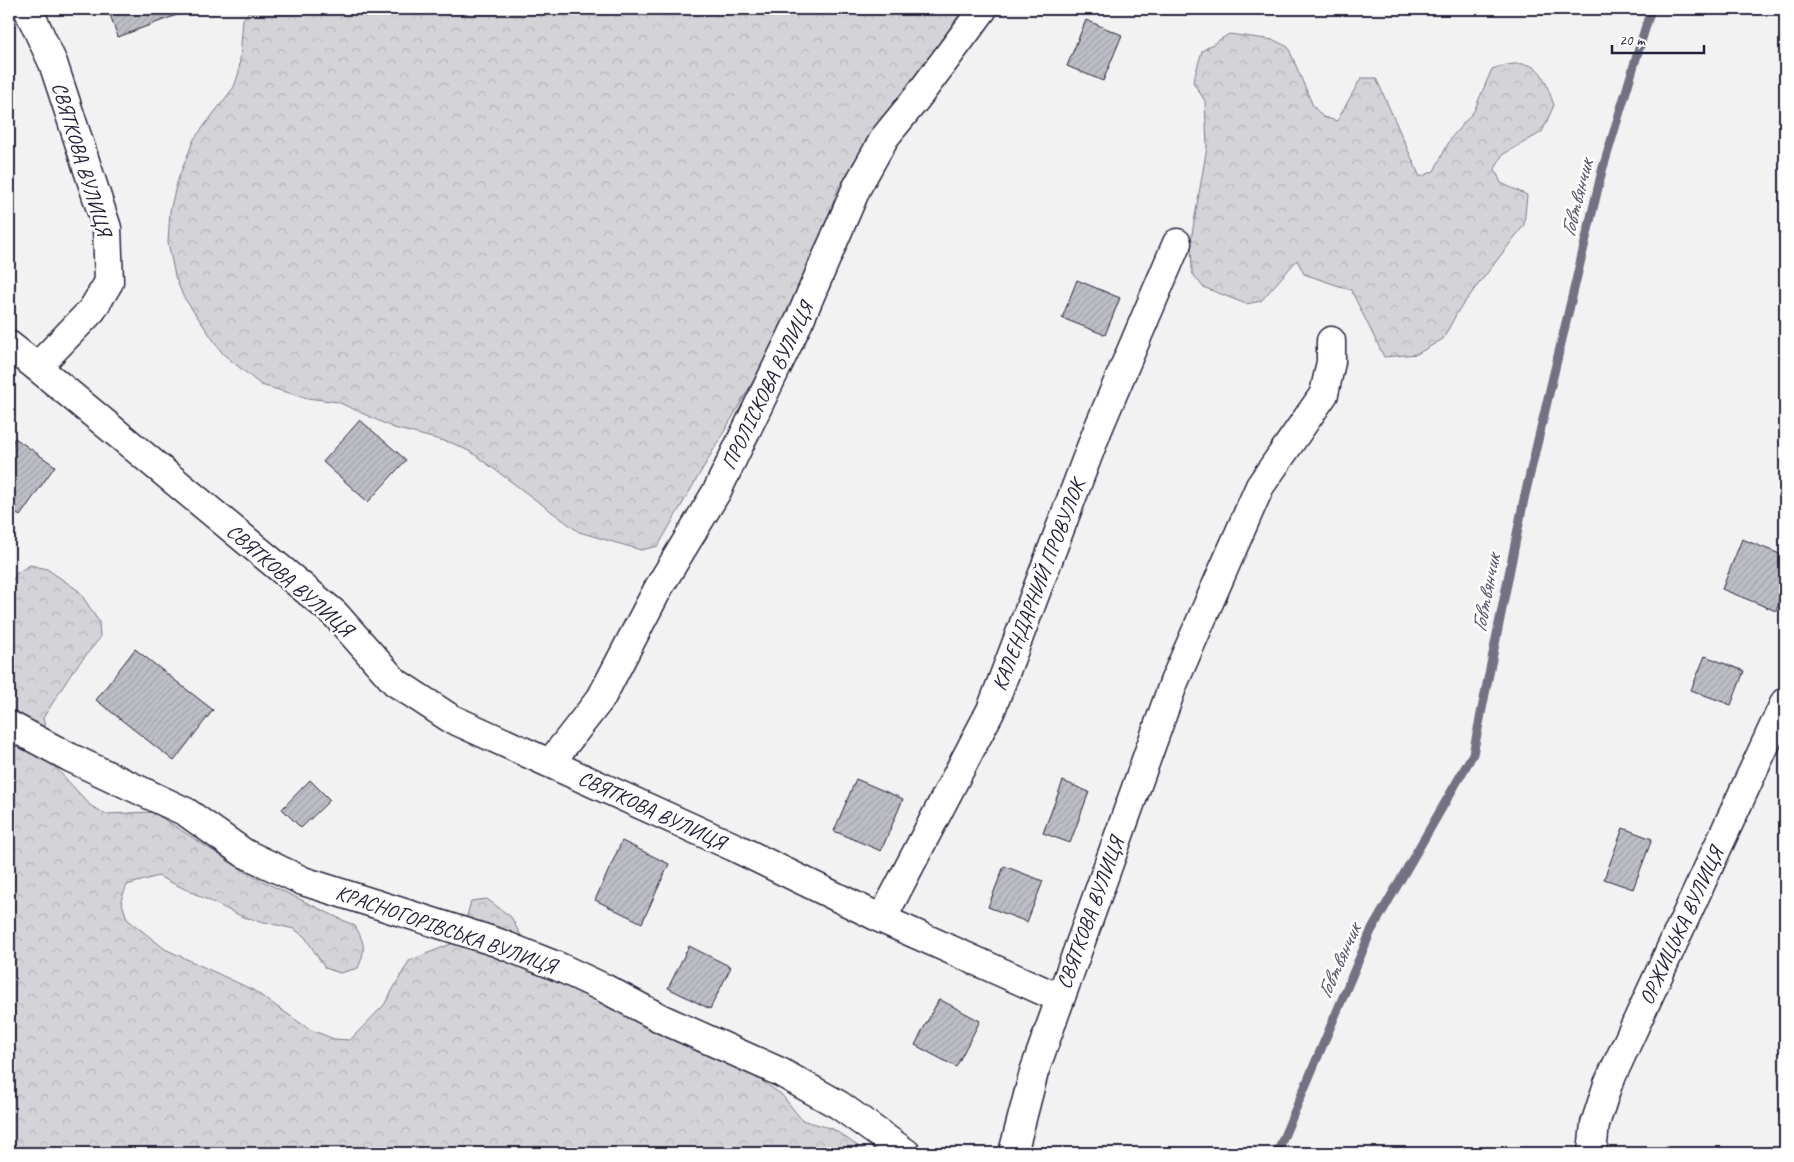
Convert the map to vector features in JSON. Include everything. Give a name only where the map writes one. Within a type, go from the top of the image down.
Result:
[{"type":"street","name":"СВЯТКОВА ВУЛИЦЯ","points":[[28,9],[53,63],[107,228],[110,282],[92,310],[36,367],[335,614],[395,682],[450,718],[734,847],[882,919],[1059,998],[1174,682],[1260,486],[1324,394],[1331,362],[1331,341]]},
{"type":"street","name":"ПРОЛІСКОВА ВУЛИЦЯ","points":[[550,763],[601,698],[659,587],[717,491],[800,319],[857,187],[885,136],[916,99],[983,9]]},
{"type":"street","name":"КАЛЕНДАРНИЙ ПРОВУЛОК","points":[[882,919],[991,710],[1098,428],[1177,244]]},
{"type":"street","points":[[9,345],[36,367]]},
{"type":"street","name":"ОРЖИЦЬКА ВУЛИЦЯ","points":[[1592,1153],[1595,1124],[1608,1084],[1785,702]]},
{"type":"street","name":"КРАСНОГОРІВСЬКА ВУЛИЦЯ","points":[[9,725],[70,757],[186,812],[244,854],[302,881],[496,942],[559,967],[604,988],[662,1019],[780,1072],[839,1105],[906,1153]]},
{"type":"street","points":[[1013,1153],[1034,1072],[1059,998]]},
{"type":"green space","points":[[251,9],[966,9],[957,18],[891,123],[839,186],[796,307],[658,546],[641,550],[579,532],[471,452],[452,443],[394,428],[338,402],[307,398],[261,385],[223,354],[183,296],[175,276],[168,242],[170,211],[177,182],[194,139],[234,87],[239,72],[243,19]]},
{"type":"green space","points":[[1229,34],[1274,40],[1288,47],[1313,106],[1323,117],[1337,121],[1361,78],[1376,78],[1420,177],[1434,171],[1451,138],[1474,111],[1492,69],[1505,65],[1526,64],[1532,66],[1542,75],[1554,105],[1542,132],[1502,155],[1495,169],[1501,183],[1527,195],[1524,225],[1458,311],[1443,339],[1417,354],[1384,357],[1351,290],[1304,274],[1297,260],[1261,301],[1246,304],[1203,287],[1192,273],[1191,240],[1207,147],[1205,101],[1193,82],[1202,51]]},
{"type":"green space","points":[[30,565],[47,569],[79,591],[99,622],[100,638],[73,671],[43,718],[54,766],[91,806],[106,814],[153,812],[252,876],[355,926],[361,937],[363,951],[358,968],[340,973],[325,968],[305,937],[294,929],[243,917],[158,876],[127,885],[121,900],[127,919],[165,949],[253,990],[309,1029],[334,1039],[350,1040],[384,1005],[409,961],[453,943],[463,931],[471,901],[487,899],[511,917],[539,970],[751,1074],[781,1094],[802,1120],[833,1129],[868,1153],[9,1153],[9,585],[17,573]]},
{"type":"building","points":[[108,9],[180,9],[182,13],[118,37]]},
{"type":"building","points":[[1086,20],[1122,35],[1103,81],[1067,66]]},
{"type":"building","points":[[1077,280],[1120,298],[1105,335],[1062,318]]},
{"type":"building","points":[[360,420],[406,460],[368,502],[323,462]]},
{"type":"building","points":[[15,438],[55,466],[20,516],[9,509],[9,448]]},
{"type":"building","points":[[1742,539],[1785,556],[1785,586],[1776,611],[1722,589]]},
{"type":"building","points":[[135,649],[213,710],[174,761],[96,700]]},
{"type":"building","points":[[1705,656],[1744,671],[1731,705],[1691,690]]},
{"type":"building","points":[[856,779],[903,799],[881,851],[834,831]]},
{"type":"building","points":[[310,780],[330,800],[301,828],[282,809]]},
{"type":"building","points":[[1063,781],[1089,792],[1070,843],[1043,833]]},
{"type":"building","points":[[1623,828],[1652,839],[1633,889],[1604,879]]},
{"type":"building","points":[[622,841],[669,864],[642,923],[595,900]]},
{"type":"building","points":[[1004,866],[1043,881],[1027,922],[988,907]]},
{"type":"building","points":[[689,946],[731,967],[710,1009],[668,988]]},
{"type":"building","points":[[939,999],[980,1021],[956,1067],[915,1045]]},
{"type":"waterway","name":"Говтвянчик","points":[[1277,1153],[1371,931],[1473,754],[1524,499],[1602,171],[1651,9]]}]
